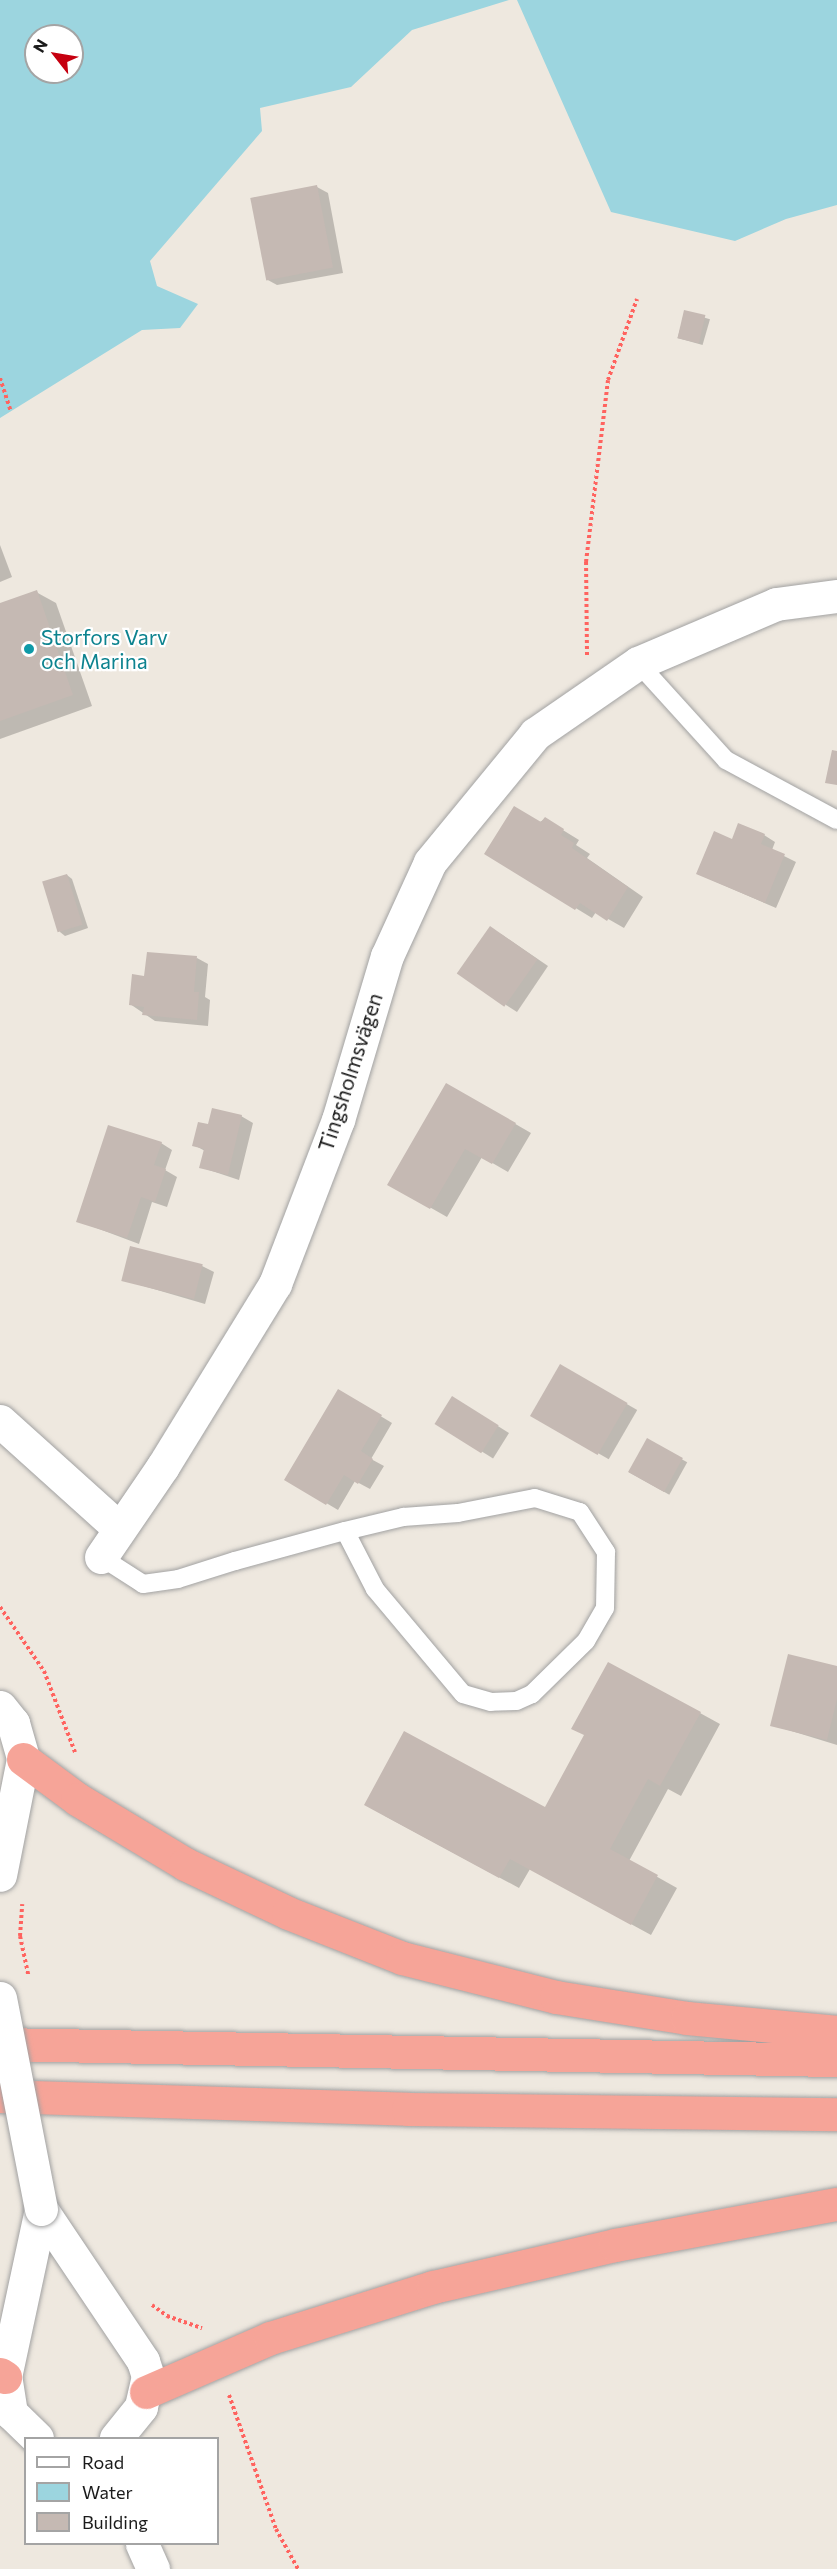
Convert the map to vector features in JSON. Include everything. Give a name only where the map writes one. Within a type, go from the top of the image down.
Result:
[{"type":"highway","points":[[23,1759],[77,1799],[185,1864],[288,1913],[402,1958],[556,1997],[687,2018],[837,2032]]},
{"type":"highway","points":[[0,2044],[837,2060]]},
{"type":"highway","points":[[0,2096],[408,2109],[837,2114]]},
{"type":"highway","points":[[146,2391],[270,2338],[433,2286],[615,2245],[837,2204]]},
{"type":"street","name":"Tingsholmsvägen","points":[[101,1557],[275,1284],[338,1120],[387,956],[430,862],[535,734],[638,663],[776,604],[837,596]]},
{"type":"street","points":[[0,1421],[120,1529]]},
{"type":"street","points":[[0,1707],[13,1723],[23,1759],[0,1875]]},
{"type":"street","points":[[0,1998],[41,2209],[143,2361],[148,2376],[141,2407],[118,2437]]},
{"type":"street","points":[[35,2437],[11,2413],[3,2376],[41,2209]]},
{"type":"street","points":[[142,2545],[153,2569]]},
{"type":"lane","points":[[638,663],[726,760],[837,820]]},
{"type":"lane","points":[[101,1557],[143,1584],[178,1579],[345,1531],[403,1517],[458,1513],[535,1498],[558,1503],[580,1512],[606,1552],[605,1608],[586,1641],[532,1694],[516,1701],[491,1702],[463,1694],[375,1589],[345,1531]]},
{"type":"path","points":[[587,698],[586,562],[608,380],[637,299]]},
{"type":"path","points":[[0,378],[11,411]]},
{"type":"water","points":[[0,0],[509,0],[412,30],[351,87],[260,108],[262,131],[150,261],[157,286],[198,304],[180,328],[142,330],[0,418]]},
{"type":"water","points":[[517,0],[837,0],[837,205],[786,219],[735,241],[611,212]]},
{"type":"building","points":[[317,185],[333,267],[266,280],[250,198]]},
{"type":"building","points":[[684,310],[705,315],[699,343],[677,338]]},
{"type":"building","name":"Storfors Varv och Marina","points":[[37,590],[73,695],[0,721],[0,603]]},
{"type":"building","points":[[832,750],[837,751],[837,785],[825,783]]},
{"type":"building","points":[[514,806],[541,822],[545,817],[564,829],[561,835],[574,843],[572,848],[628,887],[607,921],[580,903],[575,910],[484,854]]},
{"type":"building","points":[[738,823],[765,834],[761,844],[785,854],[765,903],[696,874],[714,831],[732,839]]},
{"type":"building","points":[[67,874],[82,925],[58,932],[42,882]]},
{"type":"building","points":[[490,926],[538,959],[504,1007],[457,974]]},
{"type":"building","points":[[147,952],[197,956],[194,992],[199,992],[197,1020],[142,1015],[144,1007],[129,1005],[132,974],[144,976]]},
{"type":"building","points":[[446,1083],[516,1123],[492,1164],[465,1149],[430,1209],[387,1185]]},
{"type":"building","points":[[212,1108],[242,1115],[228,1175],[199,1168],[204,1149],[192,1146],[198,1122],[208,1124]]},
{"type":"building","points":[[108,1125],[162,1142],[154,1165],[166,1169],[155,1202],[141,1197],[127,1238],[76,1222]]},
{"type":"building","points":[[130,1246],[203,1264],[194,1299],[121,1281]]},
{"type":"building","points":[[560,1364],[628,1403],[598,1455],[530,1416]]},
{"type":"building","points":[[338,1389],[382,1415],[361,1451],[373,1459],[358,1484],[344,1475],[326,1505],[284,1480]]},
{"type":"building","points":[[452,1396],[499,1425],[481,1453],[435,1424]]},
{"type":"building","points":[[647,1438],[683,1458],[664,1492],[628,1472]]},
{"type":"building","points":[[788,1654],[837,1666],[837,1699],[827,1740],[770,1726]]},
{"type":"building","points":[[608,1662],[701,1712],[660,1786],[648,1779],[610,1849],[658,1875],[631,1925],[510,1859],[499,1878],[364,1805],[404,1731],[545,1807],[584,1735],[571,1729]]},
{"type":"place","name":"Storfors Varv och Marina","points":[[29,649]]}]
